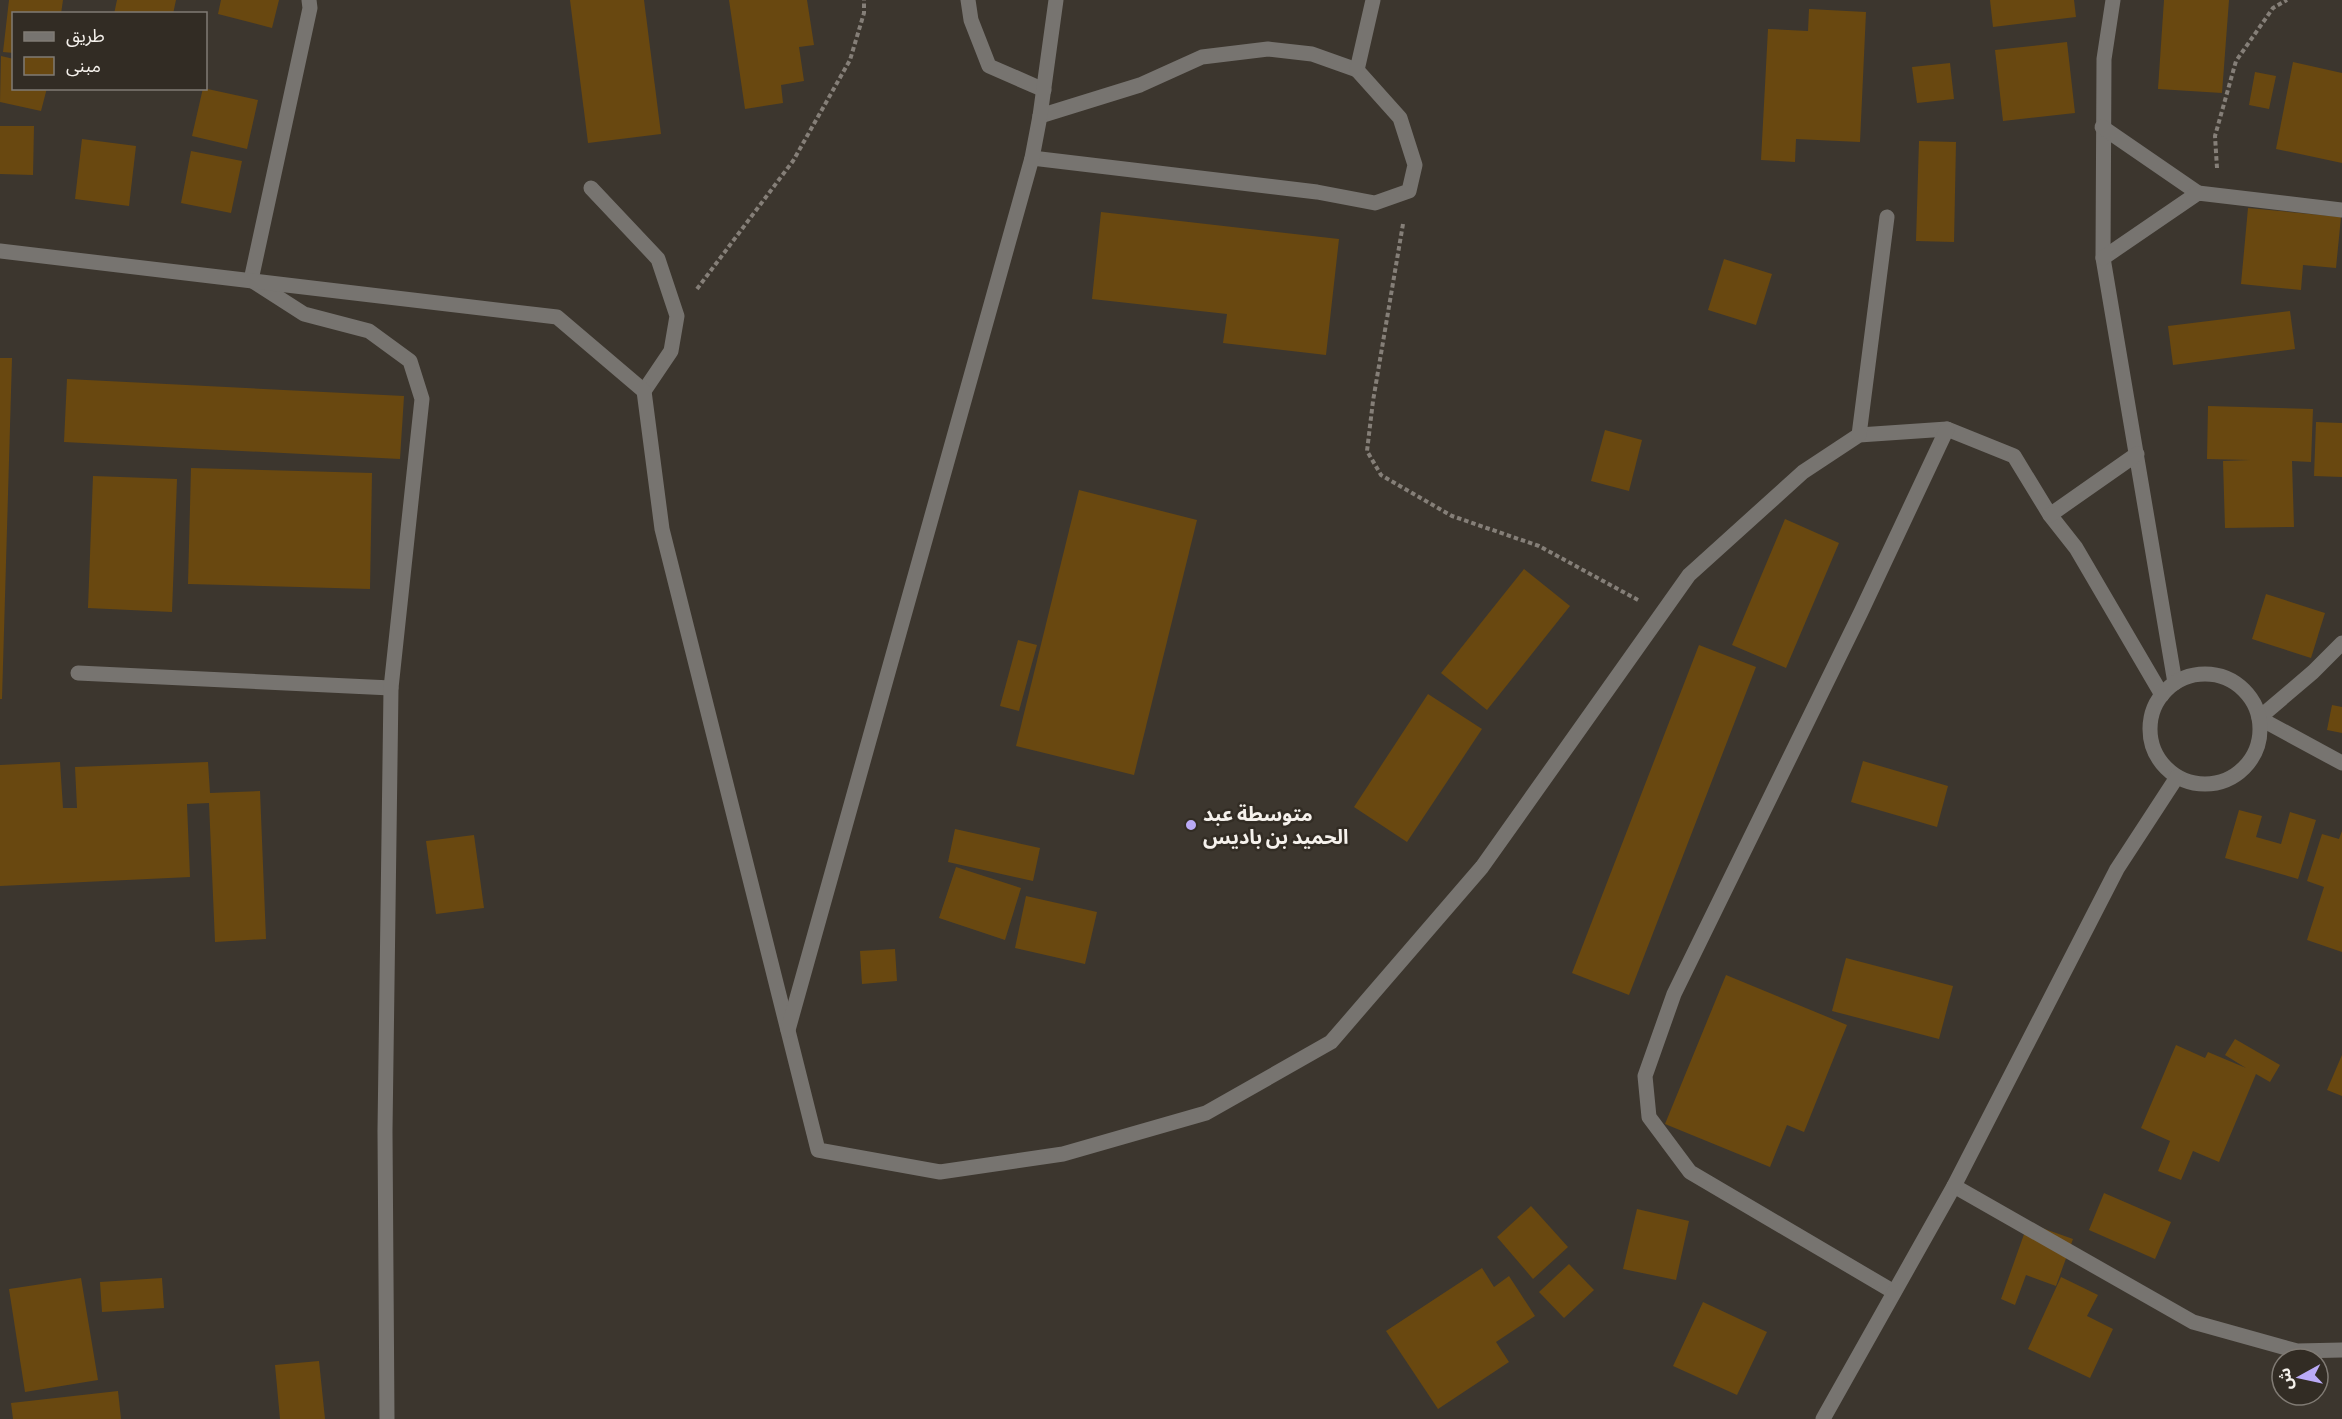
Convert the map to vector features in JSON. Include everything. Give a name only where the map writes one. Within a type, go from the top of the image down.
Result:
[{"type":"street","points":[[251,280],[310,8],[309,0]]},
{"type":"street","points":[[968,0],[971,20],[989,66],[1044,90]]},
{"type":"street","points":[[788,1030],[1032,158],[1056,0]]},
{"type":"street","points":[[1357,70],[1373,0]]},
{"type":"street","points":[[2114,0],[2104,59],[2103,258],[2175,683]]},
{"type":"street","points":[[1032,158],[1317,192],[1375,203],[1409,191],[1415,165],[1400,118],[1357,70],[1312,54],[1268,50],[1202,57],[1140,86],[1040,116]]},
{"type":"street","points":[[2102,127],[2198,193],[2342,210]]},
{"type":"street","points":[[591,188],[658,259],[677,316],[671,351],[644,391],[662,529],[818,1150],[940,1172],[1063,1154],[1206,1113],[1331,1042],[1482,867],[1689,575],[1803,472],[1859,435],[1947,429],[2014,456],[2050,515],[2076,548],[2162,695]]},
{"type":"street","points":[[2103,258],[2198,193]]},
{"type":"street","points":[[1859,435],[1887,217]]},
{"type":"street","points":[[0,251],[556,317],[644,391]]},
{"type":"street","points":[[251,280],[304,314],[369,331],[410,361],[422,399],[391,688],[386,1119],[387,1419]]},
{"type":"street","points":[[1894,1292],[1690,1172],[1649,1117],[1645,1076],[1674,994],[1856,622],[1947,429]]},
{"type":"street","points":[[2050,515],[2137,454]]},
{"type":"street","points":[[2259,718],[2342,644]]},
{"type":"street","points":[[78,673],[391,688]]},
{"type":"street","points":[[2204,674],[2219,676],[2245,691],[2259,718],[2259,736],[2254,753],[2244,768],[2229,778],[2212,784],[2194,783],[2177,777],[2163,765],[2154,749],[2150,730],[2153,712],[2162,695],[2175,683],[2204,674]]},
{"type":"street","points":[[2259,718],[2342,763]]},
{"type":"street","points":[[1823,1419],[1954,1186],[2117,869],[2177,777]]},
{"type":"street","points":[[1954,1186],[2193,1322],[2297,1351],[2342,1350]]},
{"type":"path","points":[[677,316],[793,161],[850,60],[864,13],[864,0]]},
{"type":"path","points":[[2219,195],[2215,136],[2236,61],[2274,8],[2287,0]]},
{"type":"path","points":[[1409,191],[1373,401],[1367,451],[1381,475],[1452,516],[1539,546],[1663,613]]},
{"type":"building","points":[[9,0],[63,0],[61,12],[12,12],[12,53],[3,52]]},
{"type":"building","points":[[117,0],[176,0],[173,12],[114,12]]},
{"type":"building","points":[[221,0],[279,0],[272,28],[218,14]]},
{"type":"building","points":[[570,0],[644,0],[661,134],[588,143]]},
{"type":"building","points":[[729,0],[807,0],[814,45],[799,47],[804,81],[781,85],[783,103],[745,109]]},
{"type":"building","points":[[1990,0],[2074,0],[2076,17],[1993,27]]},
{"type":"building","points":[[2164,0],[2229,0],[2222,93],[2158,89]]},
{"type":"building","points":[[1809,9],[1866,12],[1860,142],[1796,139],[1795,162],[1761,160],[1768,29],[1808,31]]},
{"type":"building","points":[[2067,42],[2075,113],[2003,121],[1995,50]]},
{"type":"building","points":[[1,56],[12,59],[12,90],[46,90],[41,111],[0,102]]},
{"type":"building","points":[[2293,62],[2342,73],[2342,163],[2276,149]]},
{"type":"building","points":[[1950,63],[1954,99],[1917,103],[1912,67]]},
{"type":"building","points":[[2255,72],[2276,76],[2269,109],[2249,105]]},
{"type":"building","points":[[207,89],[258,100],[247,149],[192,136],[203,90]]},
{"type":"building","points":[[0,126],[34,126],[33,175],[0,174]]},
{"type":"building","points":[[82,139],[136,146],[129,206],[75,199]]},
{"type":"building","points":[[1919,141],[1956,142],[1954,242],[1916,241]]},
{"type":"building","points":[[191,151],[242,161],[231,213],[181,203]]},
{"type":"building","points":[[2248,208],[2341,217],[2336,268],[2303,265],[2301,290],[2241,284]]},
{"type":"building","points":[[1101,212],[1339,239],[1326,355],[1223,343],[1227,314],[1092,299]]},
{"type":"building","points":[[1724,259],[1772,274],[1756,325],[1708,310]]},
{"type":"building","points":[[2290,311],[2295,349],[2173,365],[2168,326]]},
{"type":"building","points":[[0,358],[12,358],[2,699],[0,699]]},
{"type":"building","points":[[67,379],[404,396],[400,459],[64,442]]},
{"type":"building","points":[[2208,406],[2313,409],[2311,462],[2292,461],[2294,527],[2225,528],[2223,461],[2250,460],[2207,459]]},
{"type":"building","points":[[2316,422],[2342,423],[2342,477],[2314,476]]},
{"type":"building","points":[[1605,430],[1642,440],[1629,491],[1591,481]]},
{"type":"building","points":[[191,468],[372,473],[370,589],[188,584]]},
{"type":"building","points":[[93,476],[177,479],[172,612],[88,608]]},
{"type":"building","points":[[1079,490],[1197,520],[1134,775],[1016,746]]},
{"type":"building","points":[[1785,519],[1839,543],[1786,668],[1732,645]]},
{"type":"building","points":[[1524,569],[1570,606],[1487,710],[1441,673]]},
{"type":"building","points":[[2266,594],[2325,613],[2311,658],[2252,639]]},
{"type":"building","points":[[1018,640],[1037,645],[1019,711],[1000,706]]},
{"type":"building","points":[[1699,645],[1756,667],[1629,995],[1572,973]]},
{"type":"building","points":[[1428,694],[1482,729],[1407,842],[1354,807]]},
{"type":"building","points":[[2332,705],[2342,707],[2342,733],[2327,730]]},
{"type":"building","points":[[1863,761],[1948,786],[1937,827],[1851,802]]},
{"type":"building","points":[[60,762],[63,808],[77,808],[75,767],[208,762],[210,793],[260,791],[266,939],[215,942],[209,803],[187,804],[190,877],[0,886],[0,765]]},
{"type":"building","points":[[2239,810],[2262,816],[2256,837],[2281,844],[2290,812],[2316,820],[2298,879],[2225,858]]},
{"type":"building","points":[[955,829],[1040,848],[1033,881],[948,862]]},
{"type":"building","points":[[2342,831],[2342,952],[2307,940],[2324,887],[2307,881],[2322,834],[2339,839]]},
{"type":"building","points":[[474,835],[484,908],[436,914],[426,841]]},
{"type":"building","points":[[956,867],[1021,888],[1005,940],[939,918]]},
{"type":"building","points":[[1026,896],[1097,912],[1085,964],[1015,948]]},
{"type":"building","points":[[895,949],[897,981],[862,984],[860,951]]},
{"type":"building","points":[[1846,958],[1953,986],[1939,1039],[1832,1011]]},
{"type":"building","points":[[1726,975],[1847,1025],[1804,1132],[1787,1125],[1770,1167],[1665,1124]]},
{"type":"building","points":[[2235,1039],[2280,1065],[2270,1082],[2256,1074],[2219,1162],[2193,1151],[2181,1180],[2158,1171],[2170,1141],[2141,1128],[2176,1045],[2205,1058],[2208,1052],[2246,1068],[2225,1055]]},
{"type":"building","points":[[2342,1055],[2342,1096],[2327,1090]]},
{"type":"building","points":[[2104,1193],[2171,1222],[2155,1259],[2089,1230]]},
{"type":"building","points":[[1531,1206],[1568,1247],[1533,1279],[1497,1237]]},
{"type":"building","points":[[1637,1209],[1689,1221],[1676,1280],[1623,1269]]},
{"type":"building","points":[[2028,1223],[2073,1239],[2056,1286],[2026,1275],[2015,1305],[2001,1299]]},
{"type":"building","points":[[1569,1264],[1594,1290],[1564,1318],[1539,1292]]},
{"type":"building","points":[[1482,1268],[1494,1287],[1509,1276],[1535,1316],[1496,1342],[1509,1362],[1438,1409],[1386,1331]]},
{"type":"building","points":[[2061,1277],[2098,1295],[2087,1316],[2113,1329],[2090,1378],[2028,1349]]},
{"type":"building","points":[[81,1278],[98,1380],[25,1392],[9,1289]]},
{"type":"building","points":[[162,1278],[164,1308],[102,1312],[100,1282]]},
{"type":"building","points":[[1703,1302],[1767,1332],[1737,1395],[1673,1366]]},
{"type":"building","points":[[319,1361],[325,1419],[280,1419],[275,1365]]},
{"type":"building","points":[[118,1391],[121,1419],[13,1419],[11,1403]]},
{"type":"place","name":"متوسطة عبد الحميد بن باديس","points":[[1191,825]]}]
